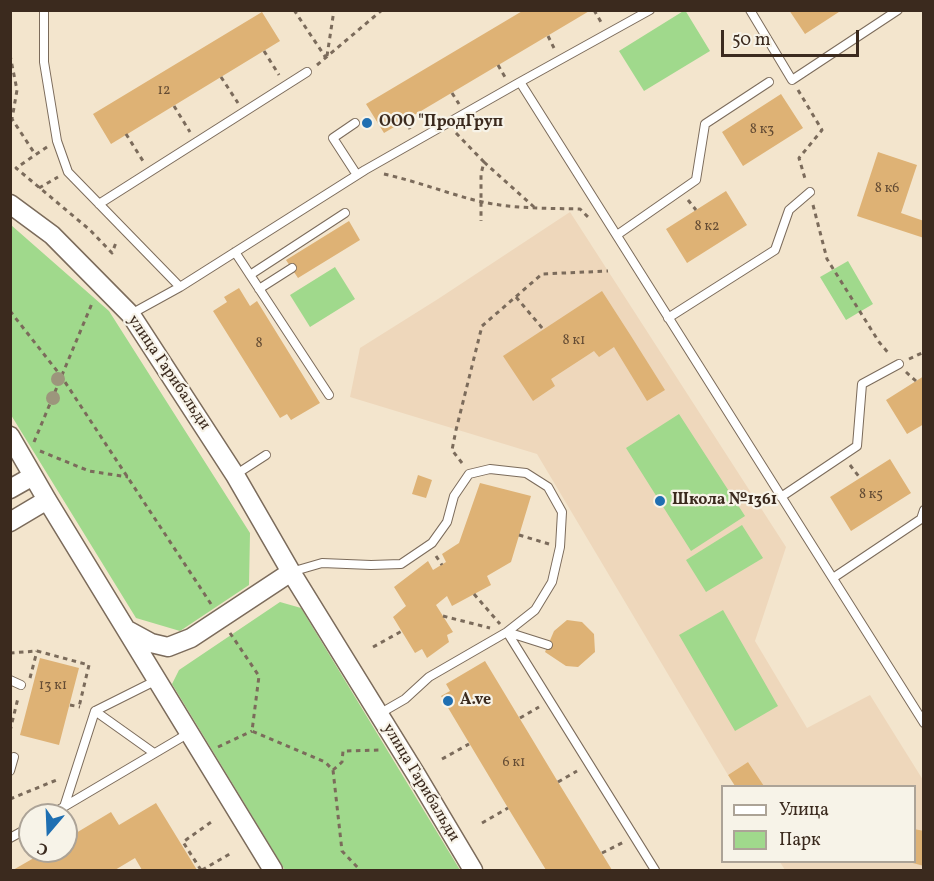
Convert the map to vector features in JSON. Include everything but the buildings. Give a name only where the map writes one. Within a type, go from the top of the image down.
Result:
[{"type":"street","name":"улица Гарибальди","points":[[10,204],[52,235],[131,315],[235,475],[291,572],[473,870]]},
{"type":"street","points":[[10,436],[273,870]]},
{"type":"street","points":[[10,489],[33,476]]},
{"type":"street","points":[[10,522],[47,500]]},
{"type":"street","points":[[127,630],[151,643],[168,647],[190,638],[291,572]]},
{"type":"lane","points":[[44,10],[44,62],[57,141],[68,172],[180,287]]},
{"type":"lane","points":[[131,315],[180,287],[365,170],[650,10]]},
{"type":"lane","points":[[750,10],[792,80],[898,10]]},
{"type":"lane","points":[[99,204],[307,72]]},
{"type":"lane","points":[[520,82],[924,723]]},
{"type":"lane","points":[[616,235],[696,180],[705,124],[769,82]]},
{"type":"lane","points":[[355,123],[333,138],[357,175]]},
{"type":"lane","points":[[668,318],[775,250],[789,210],[810,192]]},
{"type":"lane","points":[[250,274],[345,213]]},
{"type":"lane","points":[[235,252],[329,396]]},
{"type":"lane","points":[[259,289],[292,268]]},
{"type":"lane","points":[[781,497],[856,446],[862,384],[899,364]]},
{"type":"lane","points":[[235,475],[266,455]]},
{"type":"lane","points":[[291,572],[322,563],[401,564],[432,543],[447,522],[454,496],[469,474],[490,469],[526,473],[548,487],[562,512],[560,547],[552,582],[535,610],[507,632],[429,677],[405,699],[378,715]]},
{"type":"lane","points":[[833,578],[921,519],[924,510]]},
{"type":"lane","points":[[507,632],[548,645]]},
{"type":"lane","points":[[507,632],[655,870]]},
{"type":"lane","points":[[10,680],[24,686]]},
{"type":"lane","points":[[65,803],[95,711],[158,680]]},
{"type":"lane","points":[[95,711],[154,753]]},
{"type":"lane","points":[[71,803],[189,733]]},
{"type":"lane","points":[[10,771],[14,757]]},
{"type":"path","points":[[294,10],[326,58]]},
{"type":"path","points":[[326,58],[334,10]]},
{"type":"path","points":[[307,72],[382,10]]},
{"type":"path","points":[[264,51],[286,86]]},
{"type":"path","points":[[10,55],[17,90],[12,119],[35,154]]},
{"type":"path","points":[[221,77],[244,112]]},
{"type":"path","points":[[792,80],[822,130],[799,158],[827,259],[879,342],[899,364],[924,352]]},
{"type":"path","points":[[174,106],[197,142]]},
{"type":"path","points":[[447,124],[484,162],[535,208]]},
{"type":"path","points":[[126,134],[150,172]]},
{"type":"path","points":[[57,141],[16,168],[90,230],[112,253]]},
{"type":"path","points":[[481,221],[481,174],[484,162]]},
{"type":"path","points":[[365,170],[406,179],[481,201],[517,207],[580,209],[604,234],[616,235]]},
{"type":"path","points":[[39,188],[68,172]]},
{"type":"path","points":[[469,474],[452,450],[482,326],[542,274],[608,271]]},
{"type":"path","points":[[95,297],[31,447],[88,471],[128,477]]},
{"type":"path","points":[[516,297],[543,329]]},
{"type":"path","points":[[10,311],[61,376],[215,610]]},
{"type":"path","points":[[519,535],[560,547]]},
{"type":"path","points":[[474,594],[507,632]]},
{"type":"path","points":[[443,616],[507,632]]},
{"type":"path","points":[[227,628],[259,676],[252,731]]},
{"type":"path","points":[[373,647],[402,631]]},
{"type":"path","points":[[10,653],[37,651],[89,665],[79,707],[70,705]]},
{"type":"path","points":[[10,731],[37,651]]},
{"type":"path","points":[[520,718],[550,702]]},
{"type":"path","points":[[210,750],[252,731],[325,762],[333,770],[342,852],[360,870]]},
{"type":"path","points":[[442,759],[469,744]]},
{"type":"path","points":[[333,770],[342,762],[343,751],[384,750]]},
{"type":"path","points":[[558,782],[589,764]]},
{"type":"path","points":[[10,799],[75,772]]},
{"type":"path","points":[[482,823],[508,808]]},
{"type":"path","points":[[214,820],[183,842],[201,870],[233,852]]},
{"type":"path","points":[[602,854],[634,837]]},
{"type":"shaded area","name":"Школа №1361","points":[[570,212],[786,547],[755,641],[807,728],[870,695],[923,780],[923,870],[785,870],[781,863],[916,863],[916,785],[763,785],[748,762],[728,775],[537,454],[350,397],[360,348]]},
{"type":"green space","points":[[685,10],[710,51],[644,91],[619,51]]},
{"type":"green space","points":[[11,225],[109,311],[250,533],[249,585],[180,631],[136,618],[11,415]]},
{"type":"green space","points":[[848,261],[873,304],[846,320],[820,277]]},
{"type":"green space","points":[[335,267],[355,299],[310,327],[290,295]]},
{"type":"green space","points":[[679,414],[745,516],[691,551],[626,448]]},
{"type":"green space","points":[[742,525],[763,558],[706,592],[686,560]]},
{"type":"green space","points":[[280,602],[301,608],[460,870],[285,870],[172,684],[179,670]]},
{"type":"green space","points":[[723,610],[778,706],[735,731],[679,635]]},
{"type":"place","name":"ООО \"ПродГруп","points":[[367,123]]},
{"type":"place","name":"Школа №1361","points":[[660,501]]},
{"type":"place","name":"A.ve","points":[[448,701]]}]
